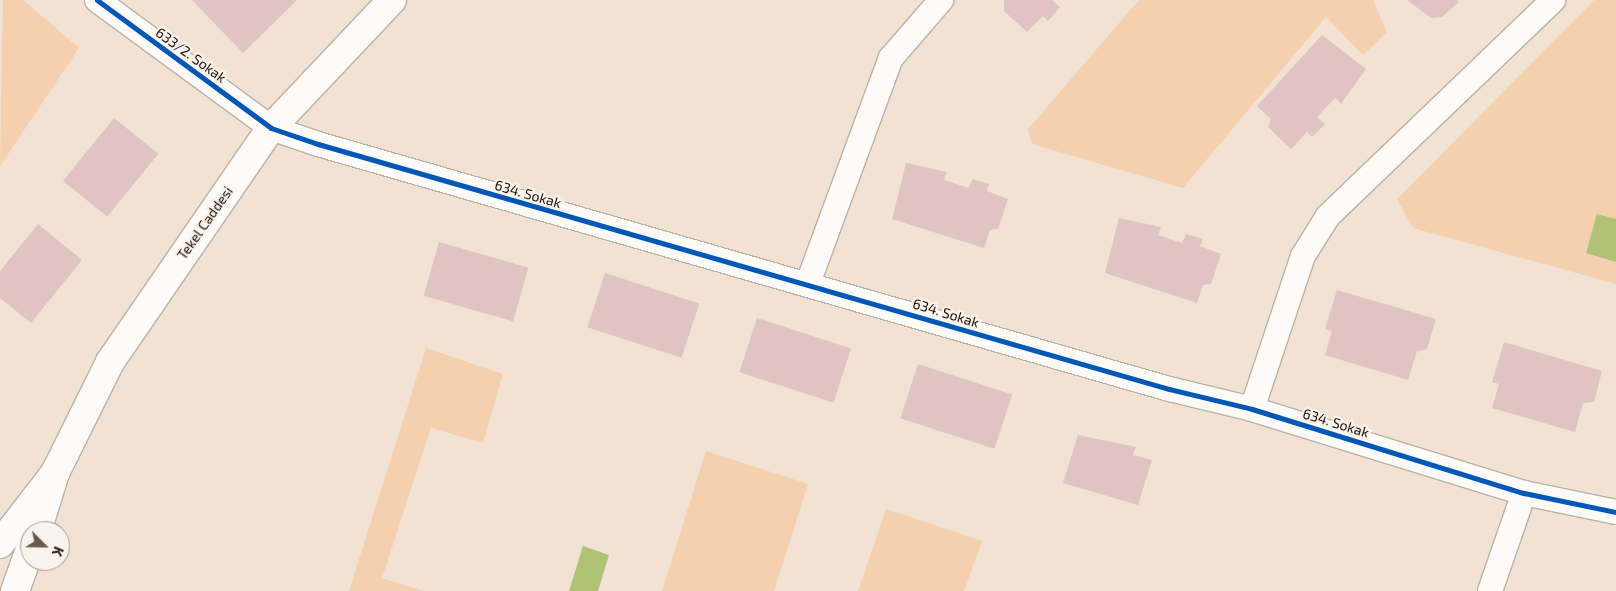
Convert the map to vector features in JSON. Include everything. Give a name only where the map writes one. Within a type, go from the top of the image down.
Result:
[{"type":"street","name":"633/2. Sokak","points":[[97,0],[271,128]]},
{"type":"street","name":"Tekel Caddesi","points":[[55,473],[110,362],[271,128],[392,0]]},
{"type":"street","points":[[808,283],[891,58],[941,0]]},
{"type":"street","points":[[1252,409],[1303,256],[1328,216],[1552,0]]},
{"type":"street","name":"634. Sokak","points":[[271,128],[674,248],[808,283],[1150,384],[1252,409],[1524,493],[1616,512]]},
{"type":"street","points":[[40,521],[55,473]]},
{"type":"street","points":[[0,544],[55,473]]},
{"type":"street","points":[[1490,591],[1524,493]]},
{"type":"street","points":[[15,591],[22,571]]},
{"type":"shaded area","points":[[3,0],[23,0],[79,48],[0,166]]},
{"type":"shaded area","points":[[1139,0],[1373,0],[1387,32],[1363,55],[1326,17],[1183,188],[1032,144],[1028,129]]},
{"type":"shaded area","points":[[1594,0],[1616,0],[1616,284],[1413,228],[1397,199]]},
{"type":"shaded area","points":[[1597,214],[1616,219],[1616,262],[1586,253]]},
{"type":"shaded area","points":[[426,348],[503,374],[483,443],[431,428],[382,578],[424,591],[349,591]]},
{"type":"shaded area","points":[[706,451],[808,484],[774,591],[662,591]]},
{"type":"shaded area","points":[[886,509],[982,541],[964,591],[858,591]]},
{"type":"shaded area","points":[[583,546],[609,555],[598,591],[569,591]]},
{"type":"building","points":[[192,0],[297,0],[243,53]]},
{"type":"building","points":[[1004,0],[1052,0],[1060,7],[1048,21],[1043,16],[1027,32],[1004,11]]},
{"type":"building","points":[[1407,0],[1457,0],[1459,2],[1442,17],[1431,18]]},
{"type":"building","points":[[1322,35],[1366,69],[1341,104],[1335,98],[1317,117],[1325,124],[1312,137],[1307,132],[1291,149],[1268,127],[1271,119],[1257,106]]},
{"type":"building","points":[[114,118],[158,154],[107,217],[63,181]]},
{"type":"building","points":[[906,163],[947,172],[944,180],[969,188],[972,179],[989,184],[987,191],[1008,199],[998,229],[990,230],[984,248],[892,219]]},
{"type":"building","points":[[1119,218],[1161,227],[1158,235],[1182,243],[1186,234],[1203,239],[1200,246],[1221,254],[1211,284],[1203,285],[1197,303],[1105,273]]},
{"type":"building","points":[[38,224],[82,260],[31,323],[0,298],[0,271]]},
{"type":"building","points":[[439,242],[528,268],[513,321],[424,296]]},
{"type":"building","points":[[605,273],[699,304],[682,358],[587,327]]},
{"type":"building","points":[[1337,290],[1436,319],[1427,349],[1417,351],[1408,380],[1325,355],[1332,331],[1325,329]]},
{"type":"building","points":[[757,318],[851,349],[834,403],[739,372]]},
{"type":"building","points":[[1504,342],[1602,371],[1594,402],[1583,403],[1575,432],[1492,408],[1499,384],[1492,382]]},
{"type":"building","points":[[918,364],[1012,395],[995,449],[900,418]]},
{"type":"building","points":[[1078,435],[1136,447],[1133,455],[1152,460],[1138,505],[1063,483]]},
{"type":"cycle path","points":[[97,0],[271,128],[318,144],[1169,389],[1252,409],[1524,493],[1616,512]]}]
